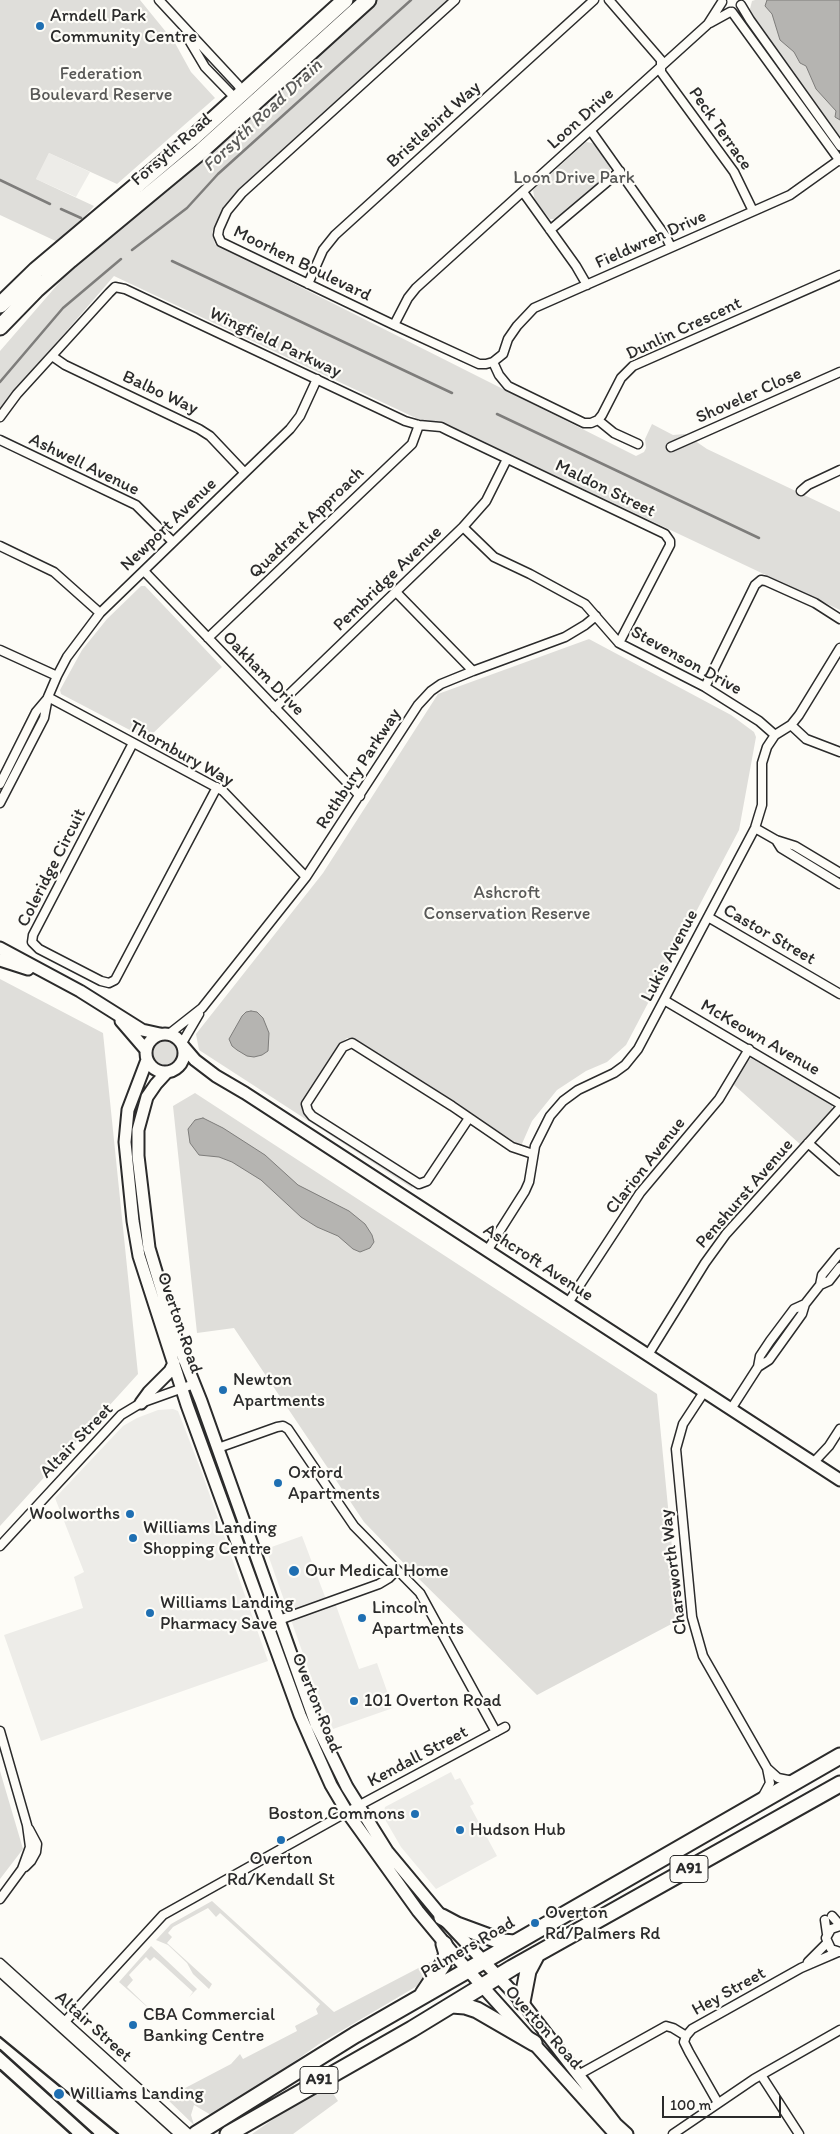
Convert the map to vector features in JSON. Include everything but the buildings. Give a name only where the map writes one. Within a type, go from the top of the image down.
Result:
[{"type":"highway","name":"Forsyth Road","points":[[0,306],[20,284],[195,136],[346,0]]},
{"type":"highway","name":"Forsyth Road","points":[[0,327],[59,269],[198,153],[368,0]]},
{"type":"highway","points":[[56,253],[59,269]]},
{"type":"highway","name":"Palmers Road","points":[[196,2134],[355,2035],[840,1756]]},
{"type":"highway","name":"A91","points":[[228,2134],[452,2005],[498,1976],[840,1784]]},
{"type":"highway","points":[[442,1917],[503,1942],[514,1943]]},
{"type":"highway","points":[[421,1997],[443,1964],[447,1954],[444,1944]]},
{"type":"highway","points":[[522,2002],[528,1971],[537,1954]]},
{"type":"highway","points":[[452,2005],[478,2010],[534,2043]]},
{"type":"street","points":[[159,0],[239,96]]},
{"type":"street","name":"Moorhen Boulevard","points":[[455,0],[242,193],[227,211],[218,233],[221,242],[394,325],[479,364],[493,362]]},
{"type":"street","name":"Bristlebird Way","points":[[308,284],[323,250],[335,235],[594,0]]},
{"type":"street","points":[[609,0],[661,60],[661,66]]},
{"type":"street","points":[[722,1],[724,9],[731,12],[840,161]]},
{"type":"street","name":"Loon Drive","points":[[708,24],[722,1]]},
{"type":"street","points":[[742,2],[750,20],[840,146]]},
{"type":"street","name":"Loon Drive","points":[[394,325],[408,298],[416,288],[708,24],[738,10],[742,2]]},
{"type":"street","points":[[177,20],[205,67],[250,107]]},
{"type":"street","name":"Peck Terrace","points":[[661,66],[662,72],[739,180],[752,211]]},
{"type":"street","points":[[591,131],[620,170],[671,247]]},
{"type":"street","name":"Fieldwren Drive","points":[[493,362],[503,354],[508,339],[529,311],[542,303],[587,285],[796,192],[840,161]]},
{"type":"street","points":[[550,230],[620,170]]},
{"type":"street","points":[[523,192],[581,272],[587,285]]},
{"type":"street","name":"Dunlin Crescent","points":[[598,420],[621,378],[633,366],[840,275]]},
{"type":"street","name":"Wingfield Parkway","points":[[52,356],[108,292],[118,287],[405,421],[419,425]]},
{"type":"street","points":[[0,418],[17,394],[52,356]]},
{"type":"street","name":"Balbo Way","points":[[52,356],[65,366],[199,429],[210,436],[244,472]]},
{"type":"street","points":[[493,362],[499,375],[508,386],[584,423],[598,420],[614,433],[638,444]]},
{"type":"street","name":"Shoveler Close","points":[[671,447],[840,372]]},
{"type":"street","name":"Newport Avenue","points":[[0,803],[44,718],[48,697],[57,676],[67,657],[100,612],[290,429],[300,416],[317,379]]},
{"type":"street","name":"Maldon Street","points":[[419,425],[444,428],[669,537],[670,545],[619,643]]},
{"type":"street","name":"Quadrant Approach","points":[[208,638],[412,444],[419,425]]},
{"type":"street","name":"Ashwell Avenue","points":[[0,440],[136,505],[173,542]]},
{"type":"street","name":"Pembridge Avenue","points":[[275,708],[463,527],[486,501],[507,459]]},
{"type":"street","points":[[801,491],[808,485],[840,470]]},
{"type":"street","name":"Stevenson Drive","points":[[463,527],[494,558],[572,595],[585,604],[619,643],[705,687],[759,721],[775,735]]},
{"type":"street","points":[[0,546],[54,572],[100,612]]},
{"type":"street","name":"Oakham Drive","points":[[144,571],[360,796]]},
{"type":"street","points":[[705,687],[758,582],[766,580],[815,603],[840,619]]},
{"type":"street","points":[[396,592],[473,671]]},
{"type":"street","name":"Rothbury Parkway","points":[[182,1045],[202,1008],[306,877],[418,706],[431,691],[441,684],[473,671],[564,637],[596,616]]},
{"type":"street","points":[[775,735],[792,725],[840,648]]},
{"type":"street","points":[[0,650],[57,676]]},
{"type":"street","name":"Newport Avenue","points":[[0,784],[23,742],[36,712],[48,697]]},
{"type":"street","name":"Thornbury Way","points":[[48,697],[217,787],[228,795],[306,877]]},
{"type":"street","points":[[792,725],[806,739],[840,752]]},
{"type":"street","name":"Lukis Avenue","points":[[487,1251],[525,1191],[529,1182],[533,1154],[538,1137],[546,1123],[563,1102],[578,1090],[614,1073],[634,1054],[754,828],[762,805],[762,762],[767,747],[775,735]]},
{"type":"street","points":[[23,742],[31,746]]},
{"type":"street","name":"Coleridge Circuit","points":[[133,743],[33,935],[32,942],[39,949],[101,981],[109,983],[115,980],[217,787]]},
{"type":"street","points":[[754,828],[776,840],[794,846],[840,873]]},
{"type":"street","points":[[776,840],[781,848],[840,884]]},
{"type":"street","name":"Castor Street","points":[[708,917],[840,994]]},
{"type":"street","points":[[0,948],[56,978],[111,1011],[142,1030],[176,1037],[182,1045],[184,1058],[178,1067],[167,1072],[155,1069],[147,1055],[111,1011]]},
{"type":"street","points":[[0,960],[56,978]]},
{"type":"street","name":"McKeown Avenue","points":[[664,1000],[840,1104]]},
{"type":"street","name":"Rothbury Parkway","points":[[164,1034],[202,1008]]},
{"type":"street","points":[[147,1055],[152,1039],[164,1034]]},
{"type":"street","points":[[469,1118],[427,1181],[419,1184],[312,1116],[306,1104],[342,1048],[352,1043],[469,1118],[512,1147],[533,1154]]},
{"type":"street","name":"Ashcroft Avenue","points":[[182,1045],[195,1060],[216,1076],[253,1098],[840,1480]]},
{"type":"street","name":"Clarion Avenue","points":[[568,1303],[640,1193],[719,1099],[749,1049]]},
{"type":"street","name":"Overton Road","points":[[147,1055],[128,1110],[126,1149],[137,1250],[174,1363],[188,1386],[218,1448],[316,1724],[347,1787],[387,1851],[442,1917],[522,2002],[616,2124],[627,2134]]},
{"type":"street","name":"Ashcroft Avenue","points":[[178,1067],[190,1068],[216,1076]]},
{"type":"street","name":"Overton Road","points":[[167,1072],[151,1090],[143,1106],[138,1130],[138,1156],[144,1216],[151,1257],[177,1341],[188,1386],[300,1715],[331,1785],[383,1865],[444,1944],[615,2134]]},
{"type":"street","name":"Penshurst Avenue","points":[[648,1355],[705,1263],[726,1234],[840,1108]]},
{"type":"street","points":[[808,1143],[840,1170]]},
{"type":"street","points":[[731,1409],[758,1367],[769,1360],[802,1314],[805,1304],[820,1285],[822,1275],[840,1253]]},
{"type":"street","points":[[820,1285],[829,1281],[840,1268]]},
{"type":"street","points":[[141,1403],[170,1371],[174,1363]]},
{"type":"street","name":"Altair Street","points":[[0,1546],[114,1421],[127,1410],[141,1403],[188,1386]]},
{"type":"street","name":"Charsworth Way","points":[[704,1392],[680,1430],[676,1449],[694,1627],[703,1656],[767,1768]]},
{"type":"street","points":[[218,1448],[277,1427],[286,1427],[354,1526],[423,1598],[496,1732]]},
{"type":"street","points":[[818,1465],[840,1429]]},
{"type":"street","points":[[279,1620],[379,1584],[391,1577],[397,1570]]},
{"type":"street","name":"Kendall Street","points":[[63,2024],[163,1915],[347,1812],[505,1727]]},
{"type":"street","points":[[0,1731],[27,1825],[29,1852],[22,1869],[0,1899]]},
{"type":"street","points":[[767,1768],[778,1778],[797,1782]]},
{"type":"street","points":[[755,1806],[769,1787],[767,1768]]},
{"type":"street","points":[[840,1926],[828,1918],[827,1938],[831,1949],[840,1952]]},
{"type":"street","name":"Hey Street","points":[[801,1968],[827,1938],[832,1929],[840,1926]]},
{"type":"street","name":"Hey Street","points":[[718,2103],[684,2042],[686,2036],[692,2030],[801,1968],[840,1952]]},
{"type":"street","name":"Altair Street","points":[[0,1964],[179,2134]]},
{"type":"street","name":"Altair Street","points":[[0,1972],[63,2024],[188,2134]]},
{"type":"street","points":[[578,2074],[666,2026],[686,2036]]},
{"type":"street","points":[[676,2133],[761,2075],[840,2030]]},
{"type":"street","points":[[761,2075],[800,2134]]},
{"type":"street","points":[[578,2095],[587,2085]]},
{"type":"shaded area","points":[[767,0],[840,0],[840,120],[835,117],[836,111],[816,89],[806,66],[800,63],[794,52],[780,40],[772,14],[765,6]]},
{"type":"shaded area","points":[[49,153],[90,172],[76,197],[36,179]]},
{"type":"shaded area","points":[[246,1012],[257,1012],[263,1018],[269,1033],[268,1051],[254,1057],[247,1056],[237,1050],[232,1046],[229,1039],[242,1016]]},
{"type":"shaded area","points":[[203,1118],[223,1128],[265,1155],[298,1185],[349,1211],[365,1224],[372,1235],[374,1242],[370,1248],[360,1252],[353,1249],[338,1236],[317,1227],[301,1217],[261,1180],[232,1162],[219,1157],[199,1155],[190,1143],[188,1129],[195,1120]]},
{"type":"shaded area","points":[[173,1409],[178,1411],[202,1473],[268,1661],[41,1741],[4,1635],[83,1608],[74,1577],[84,1572],[55,1498],[123,1426],[158,1410]]},
{"type":"shaded area","points":[[302,1536],[327,1602],[334,1600],[359,1669],[377,1663],[393,1708],[333,1729],[314,1685],[266,1549]]},
{"type":"shaded area","points":[[451,1772],[455,1780],[460,1778],[474,1804],[470,1806],[497,1856],[436,1889],[401,1847],[383,1816],[385,1807]]},
{"type":"green space","name":"Federation Boulevard Reserve","points":[[0,0],[140,0],[175,43],[191,72],[215,98],[117,184],[49,153],[36,179],[94,206],[62,244],[0,215]]},
{"type":"green space","points":[[374,0],[449,0],[236,193],[224,207],[212,233],[215,244],[636,456],[644,452],[646,448],[645,439],[652,424],[673,435],[685,434],[707,449],[840,512],[840,610],[450,426],[418,419],[114,276],[0,408],[0,351],[84,254]]},
{"type":"green space","points":[[840,0],[840,138],[759,26],[750,9],[752,1]]},
{"type":"green space","name":"Loon Drive Park","points":[[586,142],[596,146],[610,165],[610,172],[561,216],[556,219],[550,219],[535,201],[533,190]]},
{"type":"green space","points":[[141,586],[145,586],[222,667],[147,739],[61,694],[60,690],[82,650],[107,619]]},
{"type":"green space","name":"Ashcroft Conservation Reserve","points":[[589,639],[731,715],[754,732],[756,737],[739,830],[626,1045],[607,1062],[586,1071],[557,1090],[532,1121],[521,1146],[354,1038],[347,1038],[341,1043],[302,1105],[302,1112],[413,1185],[412,1188],[199,1050],[196,1034],[323,873],[438,694]]},
{"type":"green space","points":[[0,979],[103,1033],[138,1374],[0,1526]]},
{"type":"green space","points":[[165,1041],[174,1044],[177,1053],[174,1062],[165,1065],[156,1062],[153,1053],[156,1044]]},
{"type":"green space","points":[[753,1057],[832,1103],[832,1110],[801,1145],[733,1084],[747,1061]]},
{"type":"green space","points":[[195,1093],[657,1394],[679,1620],[537,1695],[364,1522],[234,1328],[197,1333],[173,1106]]},
{"type":"green space","points":[[0,1771],[23,1849],[0,1879]]},
{"type":"green space","points":[[212,1901],[334,2012],[430,1962],[430,1966],[417,1986],[319,2044],[260,2086],[211,2115],[194,2105],[191,2115],[194,2125],[167,2099],[168,2097],[231,2064],[240,2054],[243,2059],[297,2031],[295,2026],[318,2014],[316,2009],[320,2004],[220,1913],[216,1917],[208,1908],[173,1927],[168,1933],[172,1937],[167,1943],[212,1984],[209,1989],[193,1974],[187,1963],[168,1945],[156,1940],[171,1924]]},
{"type":"green space","points":[[151,1946],[197,1989],[189,1997],[193,1992],[154,1957],[150,1961],[146,1957],[129,1975],[133,1980],[127,1987],[154,2013],[119,1982]]},
{"type":"green space","points":[[328,2086],[338,2101],[293,2134],[252,2134],[288,2109]]},
{"type":"waterway","name":"Forsyth Road Drain","points":[[132,250],[187,208],[218,174],[411,0]]},
{"type":"waterway","points":[[0,180],[50,204]]},
{"type":"waterway","points":[[61,209],[81,218]]},
{"type":"waterway","name":"Forsyth Road Drain","points":[[0,382],[63,308],[121,259]]},
{"type":"waterway","points":[[172,261],[452,393]]},
{"type":"waterway","points":[[497,414],[759,538]]},
{"type":"railway","points":[[0,2037],[118,2134]]},
{"type":"railway","points":[[0,2050],[93,2134]]},
{"type":"railway","points":[[0,2070],[71,2134]]},
{"type":"place","name":"Arndell Park Community Centre","points":[[40,26]]},
{"type":"place","name":"Newton Apartments","points":[[223,1390]]},
{"type":"place","name":"Oxford Apartments","points":[[278,1483]]},
{"type":"place","name":"Woolworths","points":[[130,1514]]},
{"type":"place","name":"Williams Landing Shopping Centre","points":[[133,1538]]},
{"type":"place","name":"Our Medical Home","points":[[294,1571]]},
{"type":"place","name":"Williams Landing Pharmacy Save","points":[[150,1613]]},
{"type":"place","name":"Lincoln Apartments","points":[[362,1618]]},
{"type":"place","name":"101 Overton Road","points":[[354,1701]]},
{"type":"place","name":"Boston Commons","points":[[415,1814]]},
{"type":"place","name":"Hudson Hub","points":[[460,1830]]},
{"type":"place","name":"Overton Rd/Kendall St","points":[[281,1840]]},
{"type":"place","name":"Overton Rd/Palmers Rd","points":[[535,1923]]},
{"type":"place","name":"CBA Commercial Banking Centre","points":[[133,2025]]},
{"type":"place","name":"Williams Landing","points":[[59,2094]]}]
